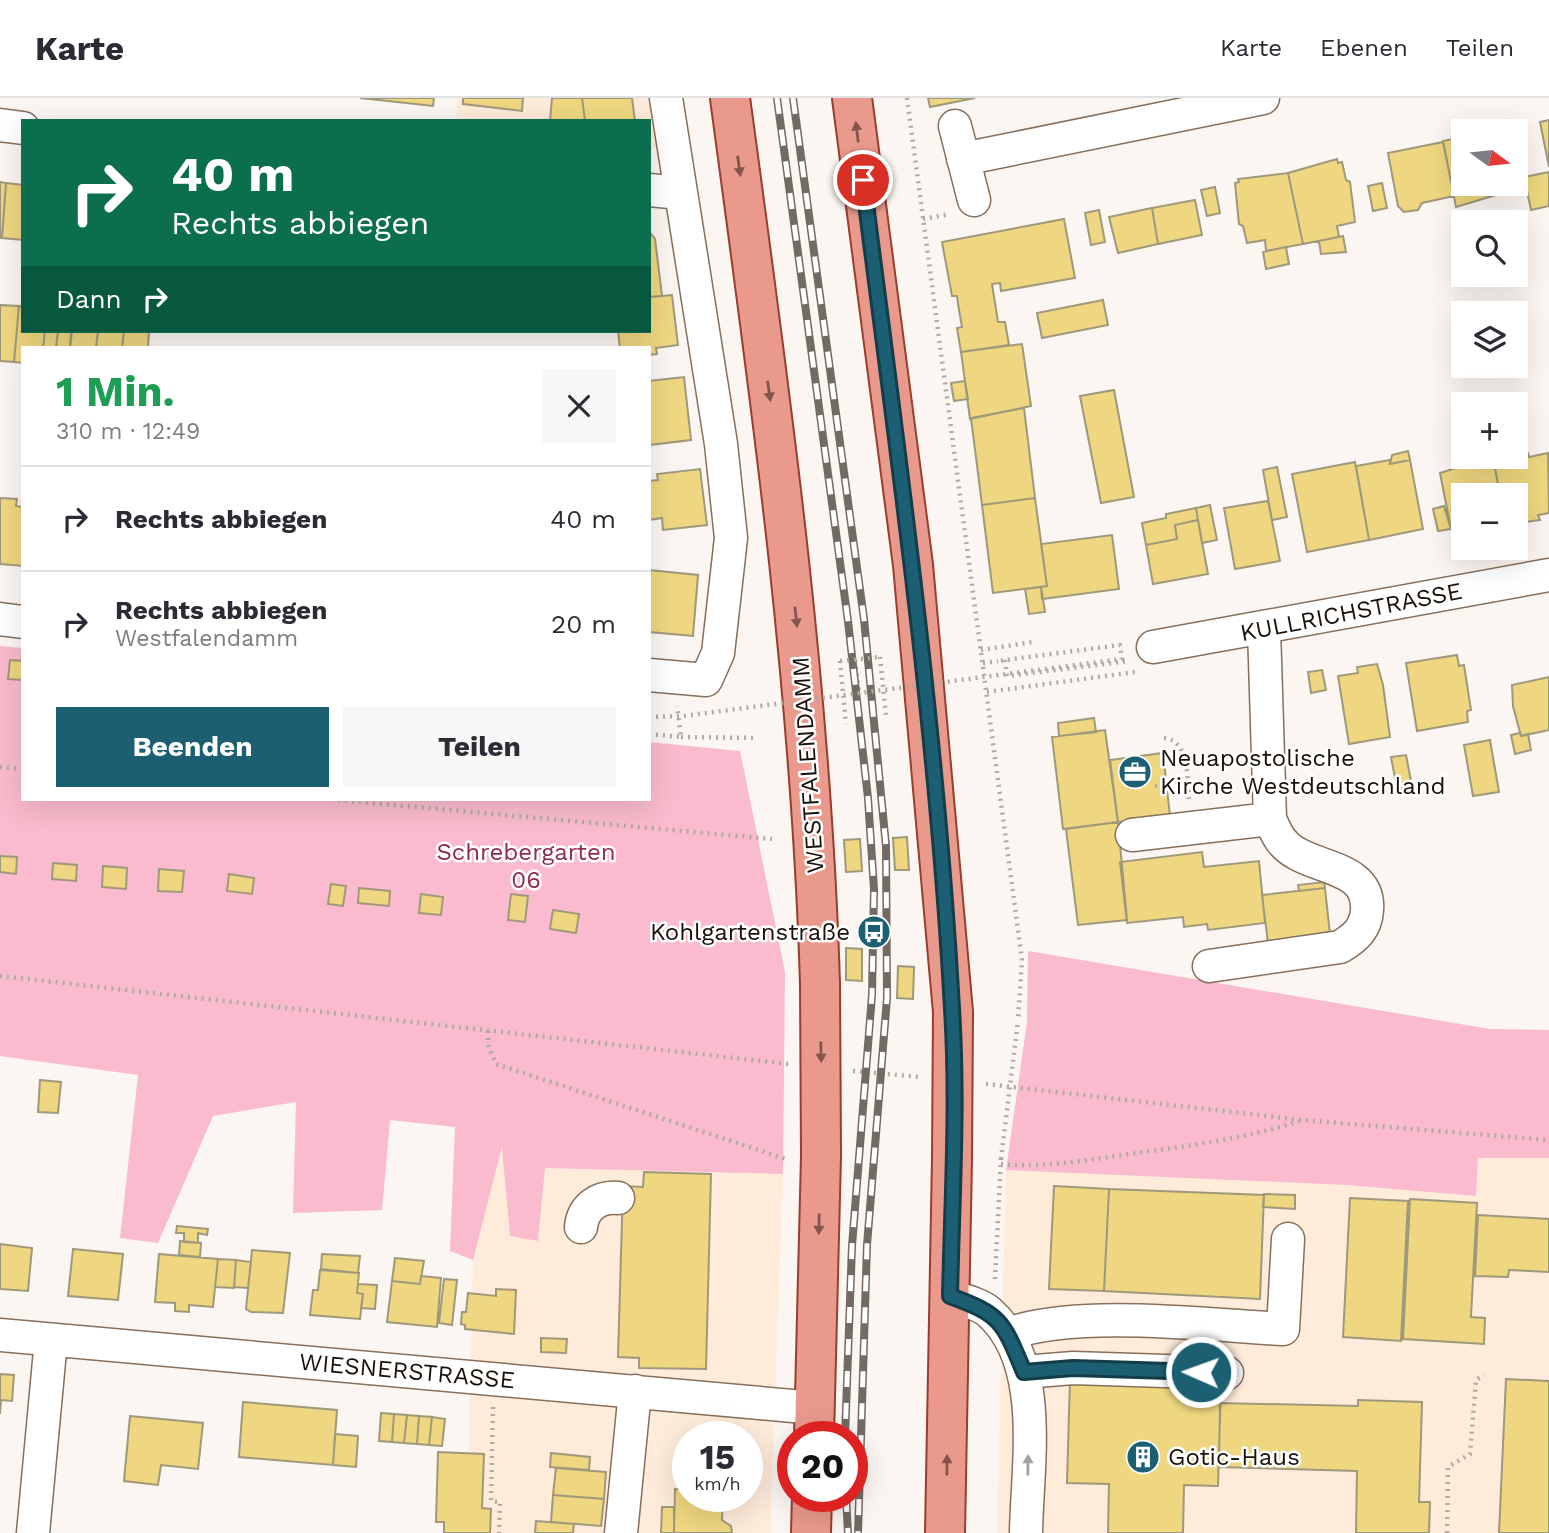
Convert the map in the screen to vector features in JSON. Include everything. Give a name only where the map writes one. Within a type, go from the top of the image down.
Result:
[{"type":"main road","name":"WESTFALENDAMM","points":[[730,98],[788,533],[811,788],[820,984],[807,1159],[814,1421]]},
{"type":"main road","points":[[852,98],[913,565],[953,1012],[953,1158],[945,1533]]},
{"type":"main road","points":[[811,1533],[812,1512]]},
{"type":"street","points":[[662,676],[706,680],[718,653],[731,538],[721,444],[666,98]]},
{"type":"street","points":[[963,159],[1262,98]]},
{"type":"street","points":[[0,125],[21,128]]},
{"type":"street","points":[[955,126],[974,200]]},
{"type":"street","points":[[651,190],[681,193]]},
{"type":"street","name":"KULLRICHSTRASSE","points":[[1153,647],[1264,629],[1549,575]]},
{"type":"street","points":[[0,619],[21,622]]},
{"type":"street","points":[[1209,966],[1339,947],[1356,937],[1366,920],[1368,905],[1361,884],[1344,872],[1295,853],[1279,839],[1270,819],[1264,629]]},
{"type":"street","points":[[1132,835],[1270,819]]},
{"type":"street","points":[[581,1227],[586,1210],[594,1202],[618,1198]]},
{"type":"street","points":[[1015,1332],[1076,1323],[1127,1322],[1283,1329],[1288,1239]]},
{"type":"street","points":[[950,1296],[987,1310],[1015,1332],[1029,1406],[1026,1533]]},
{"type":"street","name":"WIESNERSTRASSE","points":[[0,1335],[635,1391],[808,1421]]},
{"type":"street","points":[[33,1533],[51,1340]]},
{"type":"street","points":[[1024,1372],[1073,1368],[1227,1373]]},
{"type":"street","points":[[621,1533],[635,1391]]},
{"type":"path","points":[[907,98],[1022,960],[1018,1021],[1001,1161],[994,1278],[1015,1332]]},
{"type":"path","points":[[981,650],[1032,642]]},
{"type":"path","points":[[651,717],[683,716],[1122,659],[1120,645],[983,663]]},
{"type":"path","points":[[846,724],[840,661],[880,657],[886,715]]},
{"type":"path","points":[[855,660],[859,693]]},
{"type":"path","points":[[1005,660],[1007,677],[1118,662]]},
{"type":"path","points":[[987,692],[1135,672]]},
{"type":"path","points":[[681,737],[757,738]]},
{"type":"path","points":[[1164,738],[1174,740],[1182,751],[1189,795]]},
{"type":"path","points":[[0,767],[21,769]]},
{"type":"path","points":[[1155,786],[1188,782]]},
{"type":"path","points":[[349,801],[772,839]]},
{"type":"path","points":[[0,976],[796,1065]]},
{"type":"path","points":[[488,1031],[488,1045],[496,1064],[807,1159]]},
{"type":"path","points":[[849,1070],[928,1078]]},
{"type":"path","points":[[982,1083],[1302,1120],[1549,1140]]},
{"type":"path","points":[[1001,1161],[1030,1167],[1143,1152],[1258,1134],[1302,1120]]},
{"type":"path","points":[[1447,1533],[1448,1468],[1470,1454],[1476,1380],[1484,1376]]},
{"type":"path","points":[[494,1378],[491,1502],[500,1502],[499,1533]]},
{"type":"shaded area","points":[[458,98],[665,98],[670,139],[651,150],[651,119],[456,119]]},
{"type":"shaded area","points":[[502,1145],[538,1241],[545,1168],[783,1174],[770,1533],[467,1533],[473,1260]]},
{"type":"shaded area","points":[[1549,1157],[1549,1533],[997,1533],[1006,1170],[1347,1185],[1476,1196],[1478,1158]]},
{"type":"green space","name":"Schrebergarten 06","points":[[0,646],[21,648],[21,801],[651,801],[651,742],[740,751],[785,972],[783,1174],[545,1168],[538,1241],[510,1236],[502,1147],[473,1260],[450,1251],[455,1127],[390,1120],[382,1210],[293,1213],[296,1102],[213,1116],[158,1243],[120,1238],[138,1075],[0,1056]]},
{"type":"green space","points":[[1028,951],[1490,1029],[1549,1030],[1549,1158],[1478,1158],[1476,1196],[1347,1185],[1006,1170],[1027,1022]]},
{"type":"building","points":[[360,98],[434,98],[433,106]]},
{"type":"building","points":[[463,98],[523,98],[522,111],[463,104]]},
{"type":"building","points":[[552,98],[582,98],[585,119],[550,119]]},
{"type":"building","points":[[582,98],[632,98],[635,119],[585,119]]},
{"type":"building","points":[[928,98],[975,98],[930,107]]},
{"type":"building","points":[[1549,120],[1549,167],[1540,122]]},
{"type":"building","points":[[1451,139],[1451,182],[1443,141]]},
{"type":"building","points":[[1443,142],[1451,181],[1451,196],[1454,196],[1422,203],[1418,210],[1404,212],[1398,206],[1388,153]]},
{"type":"building","points":[[1337,159],[1338,163],[1342,162],[1346,180],[1350,182],[1355,222],[1337,226],[1339,237],[1303,244],[1288,173]]},
{"type":"building","points":[[1549,172],[1549,206],[1531,210],[1528,176]]},
{"type":"building","points":[[1288,173],[1303,244],[1266,251],[1265,240],[1247,243],[1243,226],[1239,224],[1235,183],[1239,182],[1238,179]]},
{"type":"building","points":[[0,182],[6,183],[2,238],[0,238]]},
{"type":"building","points":[[6,183],[21,185],[21,240],[2,238]]},
{"type":"building","points":[[1382,183],[1387,208],[1373,211],[1368,186]]},
{"type":"building","points":[[1215,187],[1220,213],[1207,216],[1201,190]]},
{"type":"building","points":[[1454,196],[1493,196],[1456,207]]},
{"type":"building","points":[[1195,200],[1202,235],[1158,244],[1152,208]]},
{"type":"building","points":[[1152,208],[1158,244],[1118,253],[1109,217]]},
{"type":"building","points":[[1099,210],[1105,242],[1091,245],[1085,213]]},
{"type":"building","points":[[1064,219],[1075,278],[1001,291],[1000,283],[992,284],[998,322],[1005,322],[1009,345],[961,352],[957,328],[962,327],[957,296],[952,296],[942,242]]},
{"type":"building","points":[[651,234],[655,239],[662,296],[651,297]]},
{"type":"building","points":[[1343,236],[1346,252],[1321,254],[1319,241]]},
{"type":"building","points":[[1286,247],[1289,264],[1266,269],[1263,252]]},
{"type":"building","points":[[672,295],[678,345],[656,348],[657,354],[651,355],[651,346],[620,346],[618,333],[651,333],[651,297]]},
{"type":"building","points":[[1103,300],[1108,325],[1042,338],[1037,313]]},
{"type":"building","points":[[0,305],[19,306],[14,362],[0,361]]},
{"type":"building","points":[[19,306],[21,333],[45,333],[43,346],[21,346],[21,363],[14,362]]},
{"type":"building","points":[[45,333],[58,333],[56,346],[43,346]]},
{"type":"building","points":[[58,333],[71,333],[70,346],[56,346]]},
{"type":"building","points":[[72,333],[98,333],[96,346],[70,346]]},
{"type":"building","points":[[98,333],[124,333],[122,346],[96,346]]},
{"type":"building","points":[[124,333],[149,333],[148,346],[122,346]]},
{"type":"building","points":[[1022,344],[1031,406],[970,419],[961,352]]},
{"type":"building","points":[[684,377],[691,440],[651,445],[651,381]]},
{"type":"building","points":[[965,381],[968,399],[954,401],[951,383]]},
{"type":"building","points":[[1114,390],[1134,497],[1101,503],[1080,396]]},
{"type":"building","points":[[1024,408],[1035,498],[982,505],[971,418]]},
{"type":"building","points":[[1408,451],[1410,460],[1390,464],[1392,455]]},
{"type":"building","points":[[1528,453],[1529,457],[1548,453],[1549,513],[1538,515],[1540,520],[1528,522],[1528,483],[1498,483],[1495,469],[1528,469]]},
{"type":"building","points":[[1390,460],[1390,464],[1410,460],[1423,529],[1369,540],[1356,466]]},
{"type":"building","points":[[1355,462],[1369,540],[1307,552],[1292,474]]},
{"type":"building","points":[[1277,467],[1287,517],[1272,520],[1263,470]]},
{"type":"building","points":[[700,469],[707,525],[663,530],[662,518],[651,520],[651,481],[658,480],[657,474]]},
{"type":"building","points":[[1453,469],[1495,469],[1498,483],[1451,483],[1451,529],[1440,473]]},
{"type":"building","points":[[0,498],[17,499],[16,506],[21,507],[21,566],[0,564]]},
{"type":"building","points":[[1035,498],[1047,586],[993,593],[982,505]]},
{"type":"building","points":[[1268,501],[1280,561],[1235,569],[1224,508]]},
{"type":"building","points":[[1210,505],[1217,540],[1202,543],[1196,508]]},
{"type":"building","points":[[1444,506],[1451,529],[1438,531],[1433,509]]},
{"type":"building","points":[[1196,508],[1198,520],[1175,525],[1177,539],[1146,545],[1142,523],[1166,518],[1166,514]]},
{"type":"building","points":[[1198,520],[1208,574],[1153,584],[1146,545],[1177,539],[1175,525]]},
{"type":"building","points":[[1112,535],[1119,589],[1042,599],[1041,587],[1047,586],[1041,544]]},
{"type":"building","points":[[651,570],[698,575],[693,636],[651,632]]},
{"type":"building","points":[[1041,587],[1045,612],[1029,614],[1025,589]]},
{"type":"building","points":[[1457,655],[1459,666],[1464,665],[1471,710],[1467,711],[1468,722],[1417,731],[1406,663]]},
{"type":"building","points":[[10,660],[21,661],[21,680],[8,679]]},
{"type":"building","points":[[1377,664],[1383,685],[1390,737],[1349,744],[1338,676],[1358,673],[1357,667]]},
{"type":"building","points":[[1322,670],[1326,690],[1311,693],[1308,672]]},
{"type":"building","points":[[1549,677],[1549,730],[1521,736],[1513,706],[1512,685]]},
{"type":"building","points":[[1094,718],[1096,732],[1059,736],[1058,723]]},
{"type":"building","points":[[1105,730],[1118,822],[1063,829],[1052,737]]},
{"type":"building","points":[[1520,733],[1521,736],[1528,734],[1531,750],[1515,754],[1511,735]]},
{"type":"building","points":[[1490,740],[1499,792],[1473,796],[1464,745]]},
{"type":"building","points":[[1163,753],[1170,816],[1118,822],[1110,760]]},
{"type":"building","points":[[1406,755],[1412,786],[1397,789],[1391,757]]},
{"type":"building","points":[[1118,822],[1127,920],[1078,925],[1066,829]]},
{"type":"building","points":[[907,837],[909,870],[895,870],[893,838]]},
{"type":"building","points":[[860,839],[862,871],[846,872],[844,840]]},
{"type":"building","points":[[1202,852],[1204,867],[1259,861],[1265,923],[1208,930],[1207,924],[1184,927],[1183,917],[1127,923],[1120,862]]},
{"type":"building","points":[[0,856],[17,857],[16,874],[0,872]]},
{"type":"building","points":[[53,863],[77,865],[76,881],[52,879]]},
{"type":"building","points":[[103,866],[127,868],[126,889],[102,887]]},
{"type":"building","points":[[159,869],[184,871],[182,892],[158,891]]},
{"type":"building","points":[[229,874],[254,878],[252,894],[227,891]]},
{"type":"building","points":[[1324,882],[1325,888],[1299,891],[1298,885]]},
{"type":"building","points":[[331,884],[346,886],[343,906],[328,904]]},
{"type":"building","points":[[359,888],[390,891],[389,906],[358,903]]},
{"type":"building","points":[[1325,888],[1330,935],[1268,943],[1262,895]]},
{"type":"building","points":[[421,894],[443,897],[441,915],[419,913]]},
{"type":"building","points":[[511,894],[528,896],[525,922],[508,920]]},
{"type":"building","points":[[553,910],[579,914],[576,933],[550,929]]},
{"type":"building","points":[[846,948],[862,949],[862,981],[846,980]]},
{"type":"building","points":[[898,966],[914,967],[913,999],[897,998]]},
{"type":"building","points":[[40,1080],[61,1082],[58,1113],[38,1112]]},
{"type":"building","points":[[644,1172],[711,1174],[706,1369],[639,1368],[639,1358],[618,1357],[623,1186],[643,1187]]},
{"type":"building","points":[[1054,1186],[1109,1189],[1104,1291],[1049,1289]]},
{"type":"building","points":[[1109,1189],[1264,1195],[1260,1299],[1104,1291]]},
{"type":"building","points":[[1264,1194],[1295,1195],[1295,1209],[1263,1207]]},
{"type":"building","points":[[1350,1198],[1408,1201],[1401,1341],[1343,1337]]},
{"type":"building","points":[[1410,1199],[1477,1203],[1471,1317],[1485,1318],[1484,1344],[1403,1339]]},
{"type":"building","points":[[1478,1215],[1549,1219],[1549,1272],[1509,1270],[1508,1277],[1475,1276]]},
{"type":"building","points":[[177,1226],[208,1229],[207,1235],[198,1233],[198,1243],[184,1242],[184,1233],[176,1233]]},
{"type":"building","points":[[180,1241],[201,1243],[200,1257],[179,1255]]},
{"type":"building","points":[[0,1244],[32,1248],[28,1291],[0,1289]]},
{"type":"building","points":[[73,1249],[123,1254],[118,1300],[68,1296]]},
{"type":"building","points":[[252,1250],[290,1253],[283,1313],[251,1312],[246,1309]]},
{"type":"building","points":[[159,1254],[218,1259],[213,1307],[189,1305],[189,1312],[175,1311],[175,1303],[155,1302]]},
{"type":"building","points":[[322,1254],[360,1256],[358,1273],[321,1269]]},
{"type":"building","points":[[395,1258],[424,1261],[420,1284],[392,1281]]},
{"type":"building","points":[[218,1259],[236,1260],[234,1288],[215,1287]]},
{"type":"building","points":[[236,1260],[251,1262],[248,1288],[234,1287]]},
{"type":"building","points":[[320,1270],[359,1273],[357,1293],[363,1294],[360,1319],[310,1315],[313,1290],[318,1290]]},
{"type":"building","points":[[421,1276],[441,1278],[437,1327],[387,1322],[392,1281],[420,1284]]},
{"type":"building","points":[[444,1279],[457,1280],[452,1325],[439,1323]]},
{"type":"building","points":[[358,1284],[377,1285],[375,1309],[361,1308],[363,1294],[357,1293]]},
{"type":"building","points":[[496,1289],[516,1290],[514,1334],[465,1329],[465,1325],[461,1324],[462,1312],[466,1312],[468,1293],[496,1296]]},
{"type":"building","points":[[541,1338],[567,1339],[566,1353],[541,1352]]},
{"type":"building","points":[[0,1374],[14,1375],[12,1401],[1,1400],[0,1414]]},
{"type":"building","name":"Gotic-Haus","points":[[1070,1379],[1221,1383],[1218,1486],[1184,1485],[1183,1533],[1108,1533],[1109,1484],[1067,1483]]},
{"type":"building","points":[[1506,1379],[1549,1381],[1549,1533],[1499,1533]]},
{"type":"building","name":"Gotic-Haus","points":[[1358,1400],[1422,1402],[1419,1502],[1430,1502],[1429,1533],[1356,1533],[1357,1471],[1219,1467],[1220,1403],[1358,1406]]},
{"type":"building","points":[[243,1402],[337,1410],[333,1465],[239,1457]]},
{"type":"building","points":[[381,1413],[394,1414],[392,1442],[379,1441]]},
{"type":"building","points":[[394,1414],[407,1415],[404,1443],[392,1442]]},
{"type":"building","points":[[407,1415],[419,1416],[417,1444],[404,1443]]},
{"type":"building","points":[[130,1416],[203,1423],[198,1469],[161,1465],[158,1485],[124,1481]]},
{"type":"building","points":[[419,1416],[432,1417],[429,1445],[417,1444]]},
{"type":"building","points":[[432,1417],[445,1419],[442,1446],[429,1445]]},
{"type":"building","points":[[335,1434],[358,1436],[356,1467],[333,1465]]},
{"type":"building","points":[[438,1452],[484,1454],[482,1508],[491,1509],[490,1533],[444,1533],[444,1522],[436,1522]]},
{"type":"building","points":[[551,1453],[590,1457],[589,1470],[550,1467]]},
{"type":"building","points":[[556,1468],[606,1472],[604,1499],[553,1495]]},
{"type":"building","points":[[553,1495],[604,1499],[601,1526],[551,1522]]},
{"type":"building","points":[[662,1507],[672,1507],[674,1533],[661,1533]]},
{"type":"building","points":[[674,1512],[722,1512],[722,1520],[731,1526],[732,1533],[674,1533]]},
{"type":"building","points":[[536,1521],[574,1524],[573,1533],[535,1533]]},
{"type":"railway","points":[[777,98],[848,621],[868,798],[874,889],[872,995],[852,1246],[846,1421]]},
{"type":"railway","points":[[793,98],[864,619],[886,846],[887,998],[867,1245],[858,1533]]},
{"type":"railway","points":[[847,1512],[848,1533]]},
{"type":"place","name":"Neuapostolische Kirche Westdeutschland","points":[[1135,772]]},
{"type":"place","name":"Kohlgartenstraße","points":[[874,932]]},
{"type":"place","name":"Gotic-Haus","points":[[1143,1457]]},
{"type":"route","points":[[863,180],[913,565],[944,887],[953,1012],[950,1296],[987,1310],[1008,1334],[1024,1372],[1073,1368],[1201,1372]]}]
